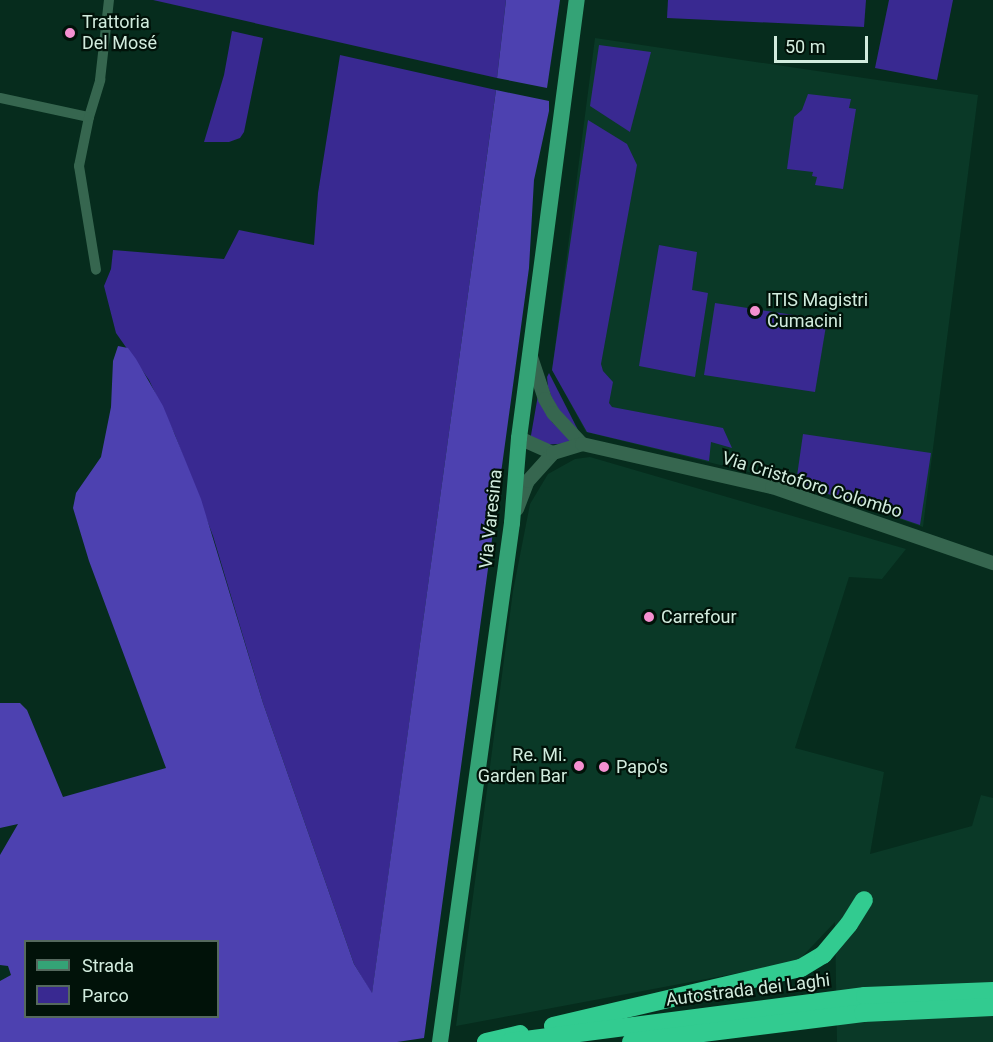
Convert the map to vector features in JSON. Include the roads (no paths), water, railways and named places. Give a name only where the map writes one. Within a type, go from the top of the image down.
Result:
[{"type":"highway","points":[[486,1042],[801,968],[823,955],[849,924],[864,900]]},
{"type":"highway","name":"Autostrada dei Laghi","points":[[631,1042],[865,996],[993,991]]},
{"type":"highway","name":"Autostrada dei Laghi","points":[[510,1042],[774,1015],[993,1007]]},
{"type":"main road","points":[[565,90],[566,0]]},
{"type":"main road","name":"Via Varesina","points":[[440,1042],[512,523],[519,438],[578,0]]},
{"type":"main road","points":[[565,90],[588,0]]},
{"type":"street","points":[[96,270],[79,166],[89,117],[100,80],[109,0]]},
{"type":"street","points":[[0,98],[89,117]]},
{"type":"street","points":[[512,523],[528,481],[553,453],[582,444],[553,413],[545,399],[530,352]]},
{"type":"street","points":[[519,438],[553,453]]},
{"type":"street","name":"Via Cristoforo Colombo","points":[[582,444],[772,487],[993,563]]},
{"type":"place","name":"Trattoria Del Mosé","points":[[70,33]]},
{"type":"place","name":"ITIS Magistri Cumacini","points":[[755,311]]},
{"type":"place","name":"Carrefour","points":[[649,617]]},
{"type":"place","name":"Re. Mi. Garden Bar","points":[[579,766]]},
{"type":"place","name":"Papo's","points":[[604,767]]}]
